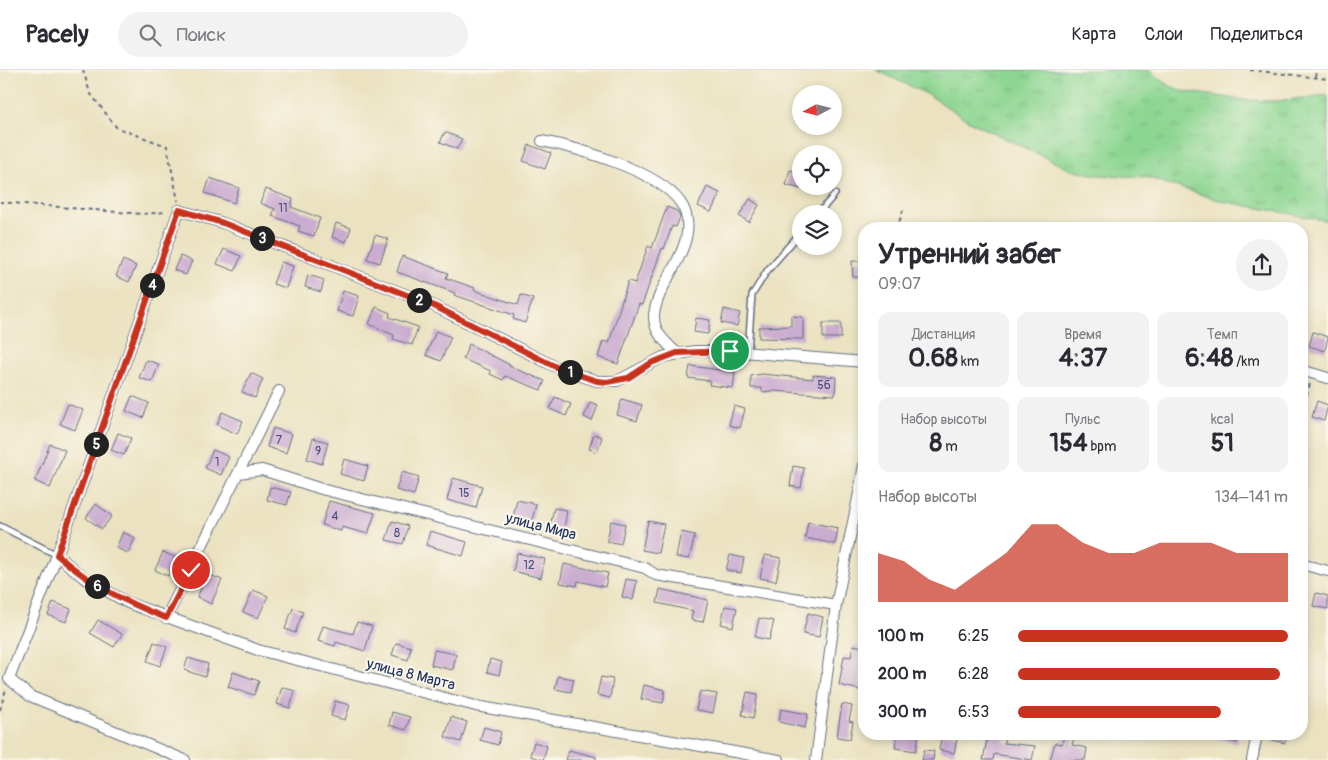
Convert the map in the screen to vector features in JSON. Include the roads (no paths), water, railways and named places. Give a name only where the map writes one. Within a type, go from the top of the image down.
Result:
[{"type":"street","points":[[542,141],[581,149],[649,178],[664,187],[680,201],[688,219],[686,238],[682,251],[659,299],[654,316],[656,328],[664,341],[677,353]]},
{"type":"street","points":[[185,760],[30,696],[8,679],[57,555],[179,210],[223,223],[430,304],[558,368],[597,381],[607,382],[628,378],[651,363],[677,353],[713,350],[858,361]]},
{"type":"street","points":[[1308,372],[1328,378]]},
{"type":"street","points":[[166,618],[279,391]]},
{"type":"street","name":"улица Мира","points":[[239,473],[262,470],[325,490],[636,565],[656,575],[836,605]]},
{"type":"street","points":[[816,760],[836,605],[858,510]]},
{"type":"street","name":"улица 8 Марта","points":[[57,555],[84,578],[105,590],[166,618],[258,650],[476,706],[779,760]]},
{"type":"street","points":[[1308,566],[1328,571]]},
{"type":"street","points":[[1252,760],[1256,740]]},
{"type":"lane","points":[[826,205],[834,195]]},
{"type":"lane","points":[[748,352],[752,295],[767,271],[792,242]]},
{"type":"lane","points":[[0,526],[57,555]]}]
